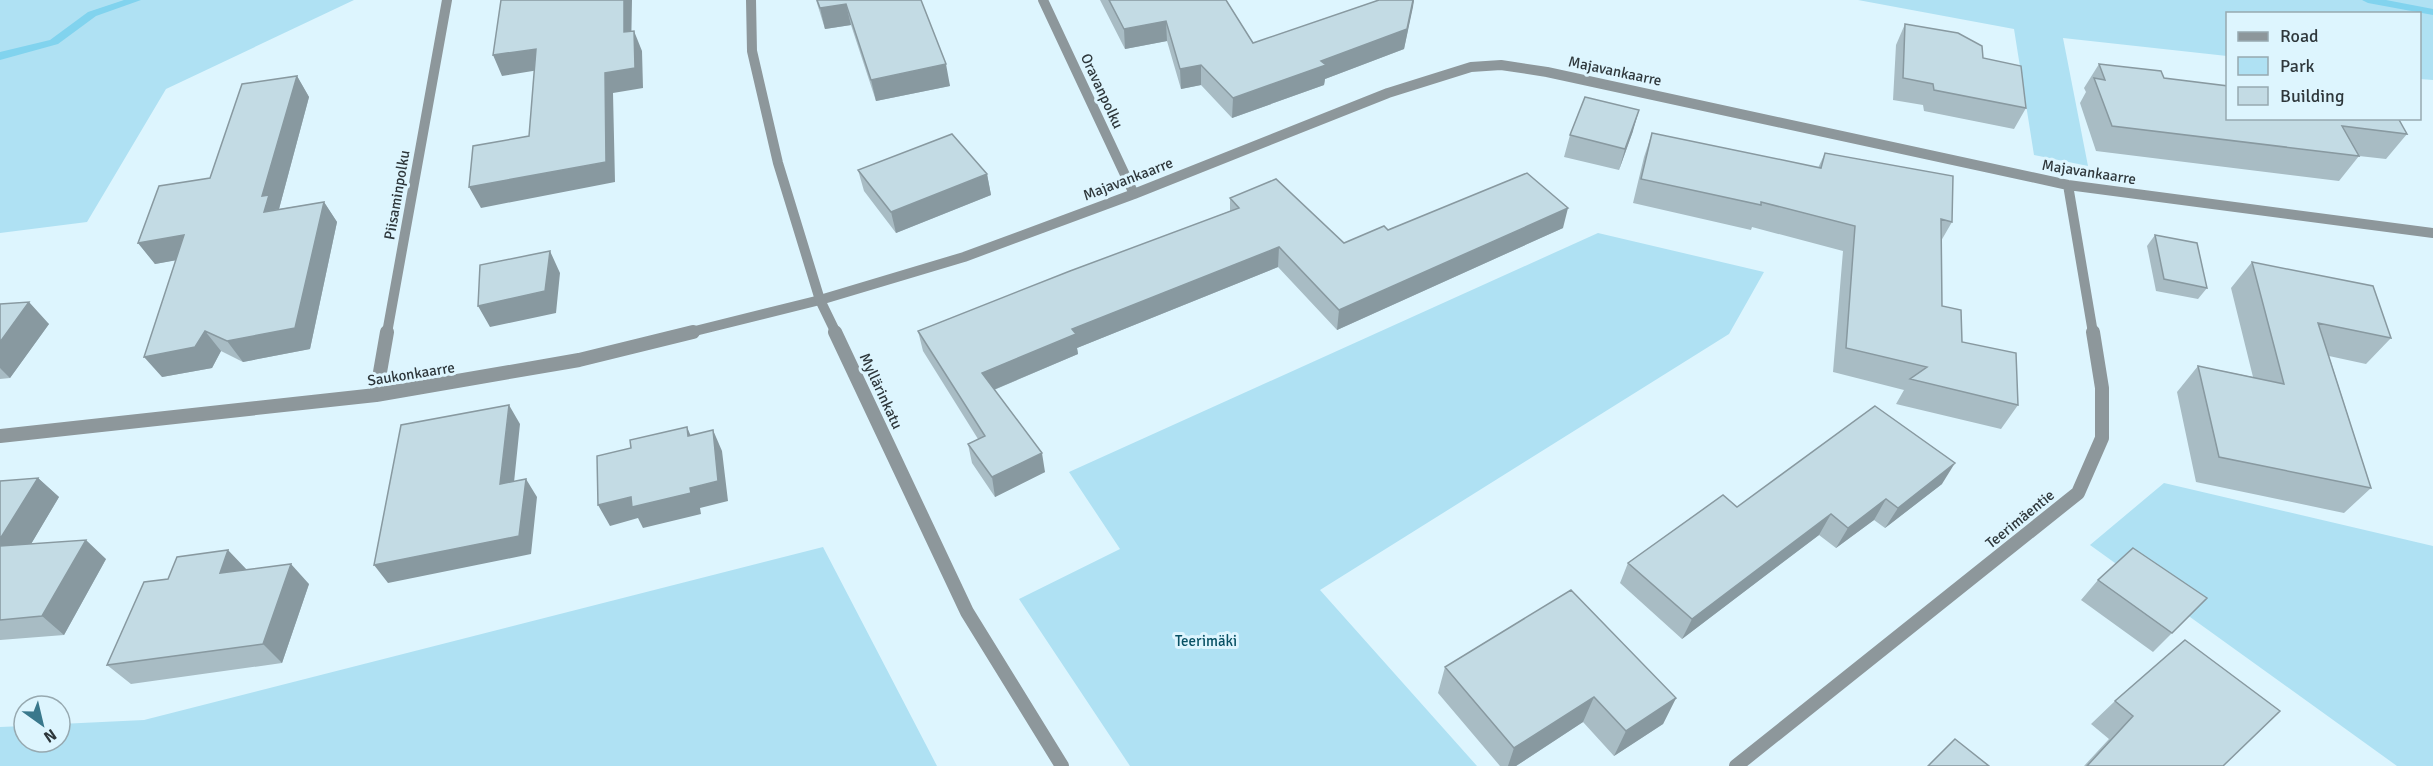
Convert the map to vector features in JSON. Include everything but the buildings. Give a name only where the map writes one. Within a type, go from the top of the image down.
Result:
[{"type":"street","name":"Piisaminpolku","points":[[376,395],[447,0]]},
{"type":"street","name":"Myllärinkatu","points":[[751,0],[752,51],[778,163],[820,300],[967,612],[1062,766]]},
{"type":"street","name":"Oravanpolku","points":[[1043,0],[1134,194]]},
{"type":"street","name":"Majavankaarre","points":[[820,300],[964,256],[1134,194],[1388,93],[1471,67],[1501,65],[1547,72],[2068,186],[2433,233]]},
{"type":"street","name":"Teerimäentie","points":[[1736,766],[2078,493],[2102,438],[2102,388],[2068,186]]},
{"type":"street","name":"Saukonkaarre","points":[[0,436],[376,395],[579,360],[820,300]]},
{"type":"green space","points":[[0,0],[354,0],[166,89],[87,222],[0,233]]},
{"type":"green space","points":[[1858,0],[2433,0],[2433,80],[2421,79],[2421,12],[2226,12],[2226,56],[2063,38],[2088,166],[2034,155],[2014,29]]},
{"type":"green space","name":"Teerimäki","points":[[1598,233],[1764,272],[1729,334],[1320,590],[1477,766],[1130,766],[1019,599],[1120,549],[1069,472]]},
{"type":"green space","points":[[2164,483],[2433,546],[2433,766],[2397,766],[2090,545]]},
{"type":"green space","points":[[823,547],[937,766],[0,766],[0,727],[12,726],[12,754],[72,754],[72,723],[144,720]]},
{"type":"waterway","points":[[0,56],[54,42],[92,14],[135,0]]},
{"type":"waterway","points":[[2368,0],[2433,12]]}]
